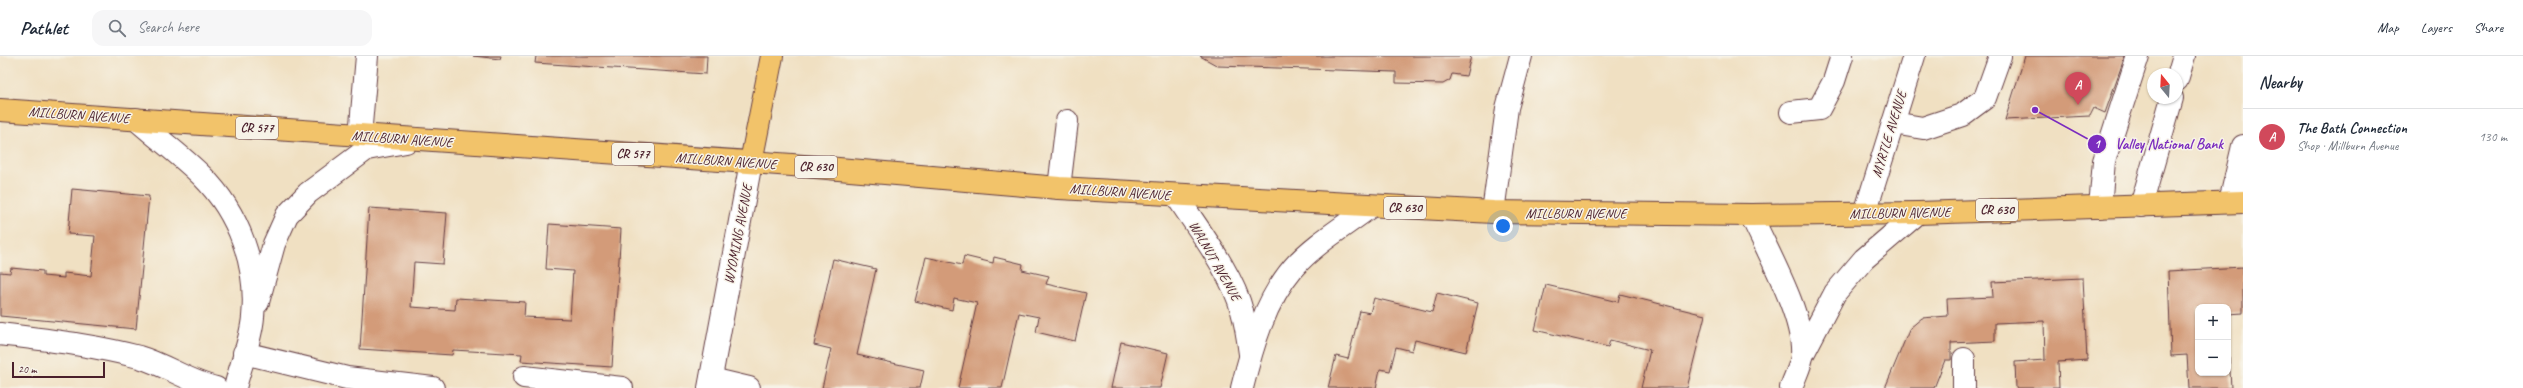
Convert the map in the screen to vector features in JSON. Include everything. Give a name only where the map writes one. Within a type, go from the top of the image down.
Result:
[{"type":"main road","name":"WYOMING AVENUE","points":[[751,162],[772,56]]},
{"type":"main road","name":"MILLBURN AVENUE","points":[[0,110],[415,140],[751,162],[1059,188],[1370,207],[1493,212],[1751,215],[1918,213],[2237,202]]},
{"type":"street","points":[[360,136],[367,56]]},
{"type":"street","points":[[1493,212],[1507,108],[1521,56]]},
{"type":"street","points":[[1791,112],[1818,109],[1834,81],[1842,56]]},
{"type":"street","name":"MYRTLE AVENUE","points":[[1865,213],[1914,56]]},
{"type":"street","points":[[1893,123],[1923,128],[1962,115],[1985,98],[2000,56]]},
{"type":"street","points":[[2100,207],[2104,161],[2138,56]]},
{"type":"street","points":[[2180,68],[2184,56]]},
{"type":"street","points":[[2141,206],[2170,104]]},
{"type":"street","points":[[136,119],[202,176],[226,205],[235,220],[248,254],[254,291],[253,319]]},
{"type":"street","points":[[1059,188],[1066,121]]},
{"type":"street","points":[[235,388],[274,244],[287,215],[308,193],[367,149],[415,140]]},
{"type":"street","points":[[2237,202],[2243,146]]},
{"type":"street","name":"WYOMING AVENUE","points":[[710,383],[751,162]]},
{"type":"street","name":"WALNUT AVENUE","points":[[1176,195],[1220,263],[1233,288],[1242,310],[1250,354]]},
{"type":"street","name":"WALNUT AVENUE","points":[[1242,388],[1250,354],[1266,311],[1293,268],[1370,207]]},
{"type":"street","points":[[1791,388],[1802,356],[1835,292],[1864,258],[1918,213]]},
{"type":"street","points":[[1751,215],[1793,311],[1802,356]]},
{"type":"street","points":[[0,334],[68,342],[140,358],[202,385],[216,388]]},
{"type":"street","points":[[244,353],[347,378],[433,388]]},
{"type":"street","points":[[1964,359],[1964,388]]},
{"type":"street","points":[[524,377],[622,388]]},
{"type":"street","points":[[710,383],[749,388]]},
{"type":"building","points":[[473,56],[501,56],[500,59]]},
{"type":"building","points":[[536,56],[707,56],[706,74],[535,63]]},
{"type":"building","points":[[1200,56],[1471,56],[1466,76],[1452,74],[1450,80],[1443,84],[1396,83],[1396,72],[1218,66]]},
{"type":"building","points":[[2025,56],[2125,56],[2105,113],[2094,108],[2090,116],[2005,120]]},
{"type":"building","points":[[72,189],[149,196],[136,329],[0,316],[0,272],[10,273],[11,268],[43,271],[43,276],[64,278],[64,273],[91,276],[95,236],[68,234]]},
{"type":"building","points":[[369,208],[447,213],[443,264],[414,262],[411,307],[455,310],[456,298],[525,302],[524,317],[570,319],[573,271],[546,269],[549,224],[621,229],[612,367],[521,361],[522,354],[453,350],[452,355],[360,349]]},
{"type":"building","points":[[964,256],[993,263],[994,257],[1023,264],[1022,270],[1049,276],[1046,284],[1086,293],[1075,341],[1036,332],[1039,317],[1019,313],[1002,388],[958,388],[977,303],[954,298],[952,310],[915,301],[926,257],[962,265]]},
{"type":"building","points":[[833,259],[876,269],[857,355],[924,370],[920,388],[822,388],[831,349],[814,345]]},
{"type":"building","points":[[2243,267],[2243,313],[2231,314],[2231,304],[2195,304],[2195,376],[2230,376],[2231,388],[2189,388],[2187,355],[2171,356],[2168,271]]},
{"type":"building","points":[[2083,278],[2087,360],[2058,362],[2059,388],[2016,388],[2015,362],[2045,360],[2044,321],[1995,323],[1995,341],[1951,343],[1951,360],[1945,360],[1934,388],[1885,388],[1910,328],[1922,318],[1948,316],[1947,299],[1993,297],[1992,282]]},
{"type":"building","points":[[1546,285],[1618,302],[1620,294],[1705,315],[1687,388],[1641,388],[1650,350],[1610,340],[1608,347],[1535,330]]},
{"type":"building","points":[[1437,293],[1478,303],[1466,352],[1415,340],[1412,351],[1396,347],[1390,371],[1380,369],[1376,388],[1328,388],[1336,356],[1348,359],[1360,311],[1370,313],[1374,298],[1432,312]]},
{"type":"building","points":[[1121,342],[1168,353],[1160,388],[1111,388]]},
{"type":"place","name":"The Bath Connection","points":[[2078,105]]},
{"type":"place","name":"Valley National Bank","points":[[2035,110]]}]
